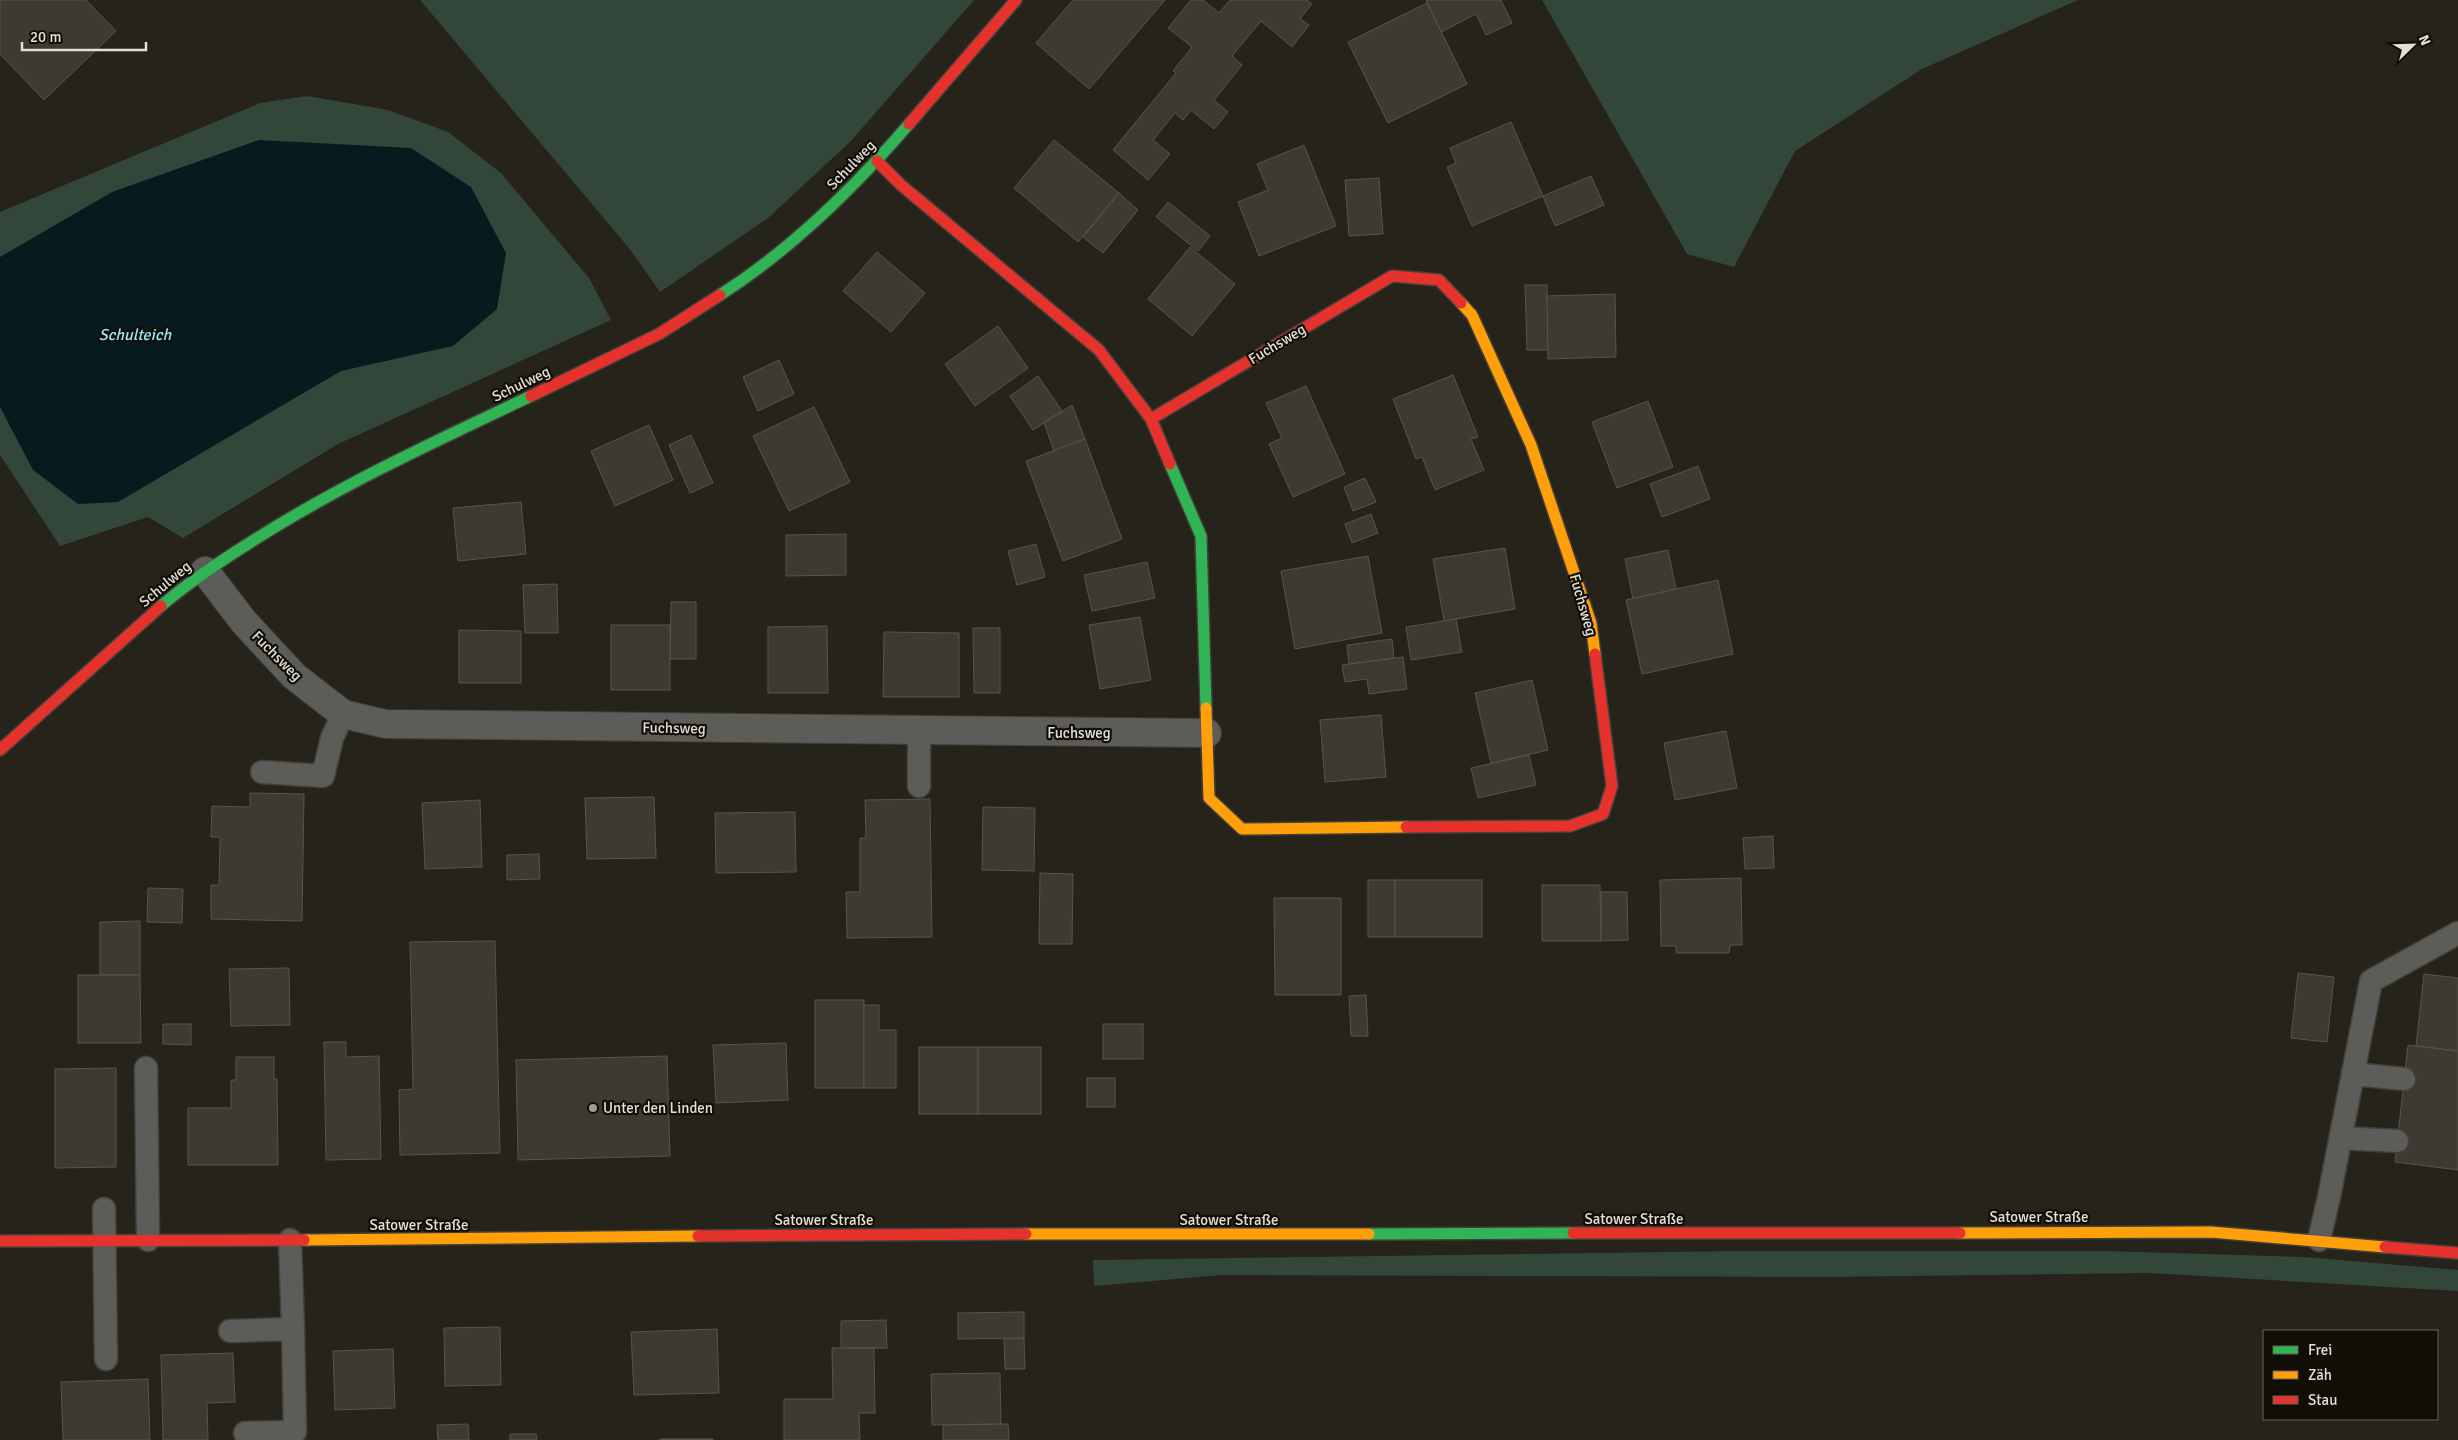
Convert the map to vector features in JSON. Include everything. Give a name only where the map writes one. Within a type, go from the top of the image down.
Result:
[{"type":"street","name":"Schulweg","points":[[0,750],[168,600],[204,571],[293,515],[383,467],[659,334],[731,288],[788,246],[877,161],[1016,0]]},
{"type":"street","name":"Fuchsweg","points":[[877,161],[902,185],[1099,350],[1151,419],[1201,536],[1208,798],[1242,829],[1570,826],[1603,814],[1612,786],[1591,623],[1530,445],[1472,315],[1439,280],[1392,276],[1151,419]]},
{"type":"street","name":"Fuchsweg","points":[[204,571],[244,622],[294,676],[343,714],[386,724],[919,732],[1206,733]]},
{"type":"street","name":"Satower Straße","points":[[0,1241],[764,1236],[2211,1232],[2458,1253]]},
{"type":"lane","points":[[262,772],[323,776],[332,738],[343,714]]},
{"type":"lane","points":[[919,732],[919,786]]},
{"type":"lane","points":[[2318,1240],[2341,1138],[2371,981],[2458,933]]},
{"type":"lane","points":[[146,1068],[148,1240]]},
{"type":"lane","points":[[2353,1074],[2404,1080]]},
{"type":"lane","points":[[2341,1138],[2397,1141]]},
{"type":"lane","points":[[104,1209],[106,1359]]},
{"type":"lane","points":[[245,1433],[295,1432],[290,1240]]},
{"type":"lane","points":[[230,1331],[293,1329]]},
{"type":"green space","points":[[420,0],[974,0],[851,141],[768,218],[660,292],[629,248]]},
{"type":"green space","points":[[1542,0],[2078,0],[1922,69],[1795,151],[1734,267],[1687,254]]},
{"type":"green space","name":"Schulteich","points":[[307,96],[388,110],[448,132],[501,173],[589,278],[611,320],[338,444],[183,538],[148,517],[60,546],[0,455],[0,212],[260,103]]},
{"type":"green space","points":[[1739,1251],[2105,1251],[2304,1257],[2458,1270],[2458,1291],[2150,1273],[1819,1277],[1222,1275],[1094,1286],[1093,1260]]},
{"type":"water","name":"Schulteich","points":[[259,140],[411,148],[471,187],[506,253],[497,309],[453,346],[341,371],[118,502],[78,504],[33,470],[0,407],[0,257],[112,192]]},
{"type":"building","points":[[0,0],[86,0],[116,31],[44,100],[0,54]]},
{"type":"building","points":[[1073,0],[1165,0],[1089,89],[1036,43]]},
{"type":"building","points":[[1191,0],[1203,0],[1219,13],[1230,0],[1307,0],[1312,4],[1300,19],[1309,25],[1292,47],[1261,21],[1232,56],[1242,65],[1214,100],[1228,112],[1214,129],[1191,110],[1183,120],[1175,113],[1153,140],[1170,154],[1148,180],[1113,150],[1176,73],[1173,71],[1192,47],[1168,28]]},
{"type":"building","points":[[1426,0],[1501,0],[1512,23],[1486,35],[1476,14],[1441,32]]},
{"type":"building","points":[[1427,3],[1467,84],[1388,123],[1348,42]]},
{"type":"building","points":[[1511,122],[1543,196],[1472,226],[1447,167],[1456,163],[1450,148]]},
{"type":"building","points":[[1054,140],[1119,193],[1078,242],[1014,188]]},
{"type":"building","points":[[1304,145],[1336,226],[1259,256],[1238,202],[1268,190],[1257,164]]},
{"type":"building","points":[[1591,176],[1604,205],[1555,226],[1543,196]]},
{"type":"building","points":[[1379,178],[1383,234],[1349,236],[1345,180]]},
{"type":"building","points":[[1119,193],[1138,210],[1103,253],[1083,237]]},
{"type":"building","points":[[1168,202],[1210,236],[1198,251],[1156,217]]},
{"type":"building","points":[[1190,247],[1235,284],[1192,336],[1148,299]]},
{"type":"building","points":[[877,252],[925,293],[891,332],[843,291]]},
{"type":"building","points":[[1525,285],[1547,285],[1548,350],[1527,350]]},
{"type":"building","points":[[1615,294],[1616,357],[1548,359],[1547,296]]},
{"type":"building","points":[[998,326],[1028,368],[975,406],[945,364]]},
{"type":"building","points":[[779,360],[794,394],[758,411],[743,377]]},
{"type":"building","points":[[1453,375],[1478,437],[1471,439],[1484,470],[1435,490],[1422,457],[1416,459],[1393,399]]},
{"type":"building","points":[[1038,376],[1062,411],[1033,430],[1010,396]]},
{"type":"building","points":[[1306,386],[1345,474],[1293,497],[1269,444],[1282,438],[1266,403]]},
{"type":"building","points":[[1648,401],[1673,467],[1617,488],[1592,422]]},
{"type":"building","points":[[1072,405],[1085,439],[1054,451],[1044,423]]},
{"type":"building","points":[[814,407],[850,482],[789,511],[753,436]]},
{"type":"building","points":[[649,425],[673,480],[615,506],[591,451]]},
{"type":"building","points":[[691,435],[713,483],[690,493],[669,445]]},
{"type":"building","points":[[1085,439],[1122,539],[1063,561],[1026,461]]},
{"type":"building","points":[[1698,466],[1710,499],[1662,517],[1650,484]]},
{"type":"building","points":[[1365,478],[1376,502],[1353,511],[1344,487]]},
{"type":"building","points":[[521,502],[526,554],[458,561],[453,508]]},
{"type":"building","points":[[1371,514],[1378,533],[1352,543],[1345,524]]},
{"type":"building","points":[[846,534],[846,575],[786,576],[786,535]]},
{"type":"building","points":[[1036,544],[1045,577],[1017,585],[1008,551]]},
{"type":"building","points":[[1505,548],[1515,609],[1444,621],[1433,559]]},
{"type":"building","points":[[1668,550],[1676,589],[1633,599],[1625,559]]},
{"type":"building","points":[[1368,556],[1382,633],[1295,649],[1281,571]]},
{"type":"building","points":[[1147,562],[1155,598],[1092,611],[1084,575]]},
{"type":"building","points":[[1718,580],[1733,654],[1642,674],[1626,600]]},
{"type":"building","points":[[557,584],[558,633],[525,633],[523,585]]},
{"type":"building","points":[[671,602],[696,602],[696,659],[670,659]]},
{"type":"building","points":[[1140,617],[1151,680],[1100,689],[1089,625]]},
{"type":"building","points":[[1456,619],[1462,652],[1411,660],[1406,627]]},
{"type":"building","points":[[611,625],[670,625],[670,690],[611,690]]},
{"type":"building","points":[[827,626],[828,693],[768,693],[768,627]]},
{"type":"building","points":[[973,628],[1000,628],[1000,693],[974,693]]},
{"type":"building","points":[[459,630],[521,631],[521,683],[459,683]]},
{"type":"building","points":[[884,632],[959,633],[959,697],[883,697]]},
{"type":"building","points":[[1392,639],[1394,658],[1349,664],[1347,645]]},
{"type":"building","points":[[1403,657],[1407,689],[1369,694],[1367,679],[1345,682],[1342,665]]},
{"type":"building","points":[[1532,680],[1548,750],[1491,763],[1475,693]]},
{"type":"building","points":[[1381,715],[1386,777],[1325,782],[1320,720]]},
{"type":"building","points":[[1726,731],[1737,788],[1675,800],[1664,743]]},
{"type":"building","points":[[1529,755],[1536,785],[1478,798],[1471,768]]},
{"type":"building","points":[[250,793],[304,794],[302,921],[211,919],[211,885],[219,885],[220,837],[211,837],[212,806],[250,807]]},
{"type":"building","points":[[654,797],[656,858],[587,859],[585,798]]},
{"type":"building","points":[[930,799],[932,937],[847,938],[846,892],[860,892],[860,838],[866,838],[865,800]]},
{"type":"building","points":[[480,800],[482,867],[425,869],[422,803]]},
{"type":"building","points":[[983,807],[1035,808],[1034,871],[982,870]]},
{"type":"building","points":[[795,812],[796,872],[716,873],[715,813]]},
{"type":"building","points":[[1773,836],[1774,868],[1745,869],[1743,838]]},
{"type":"building","points":[[539,854],[540,879],[507,880],[507,855]]},
{"type":"building","points":[[1040,873],[1073,874],[1072,944],[1039,944]]},
{"type":"building","points":[[1741,878],[1742,945],[1730,945],[1729,953],[1676,953],[1676,946],[1661,946],[1660,880]]},
{"type":"building","points":[[1368,880],[1395,880],[1395,937],[1368,937]]},
{"type":"building","points":[[1395,880],[1482,880],[1482,937],[1395,937]]},
{"type":"building","points":[[1542,885],[1600,885],[1601,941],[1542,941]]},
{"type":"building","points":[[148,888],[183,889],[182,923],[147,922]]},
{"type":"building","points":[[1601,892],[1627,892],[1628,940],[1601,941]]},
{"type":"building","points":[[1274,898],[1341,898],[1341,995],[1275,995]]},
{"type":"building","points":[[140,921],[140,975],[100,975],[100,922]]},
{"type":"building","points":[[495,941],[500,1153],[400,1155],[399,1090],[413,1089],[410,942]]},
{"type":"building","points":[[289,968],[290,1025],[231,1026],[229,969]]},
{"type":"building","points":[[2298,973],[2334,977],[2327,1042],[2291,1038]]},
{"type":"building","points":[[2424,974],[2458,978],[2458,1051],[2416,1046]]},
{"type":"building","points":[[78,975],[140,975],[141,1043],[78,1043]]},
{"type":"building","points":[[1366,995],[1368,1036],[1351,1036],[1349,996]]},
{"type":"building","points":[[815,1000],[864,1000],[864,1088],[815,1088]]},
{"type":"building","points":[[864,1005],[879,1005],[879,1030],[896,1030],[896,1088],[864,1088]]},
{"type":"building","points":[[163,1024],[191,1024],[191,1045],[163,1044]]},
{"type":"building","points":[[1103,1024],[1143,1024],[1143,1059],[1103,1059]]},
{"type":"building","points":[[324,1042],[346,1042],[346,1057],[379,1056],[381,1159],[326,1160]]},
{"type":"building","points":[[786,1043],[788,1100],[716,1103],[713,1045]]},
{"type":"building","points":[[2408,1045],[2458,1051],[2458,1170],[2395,1162]]},
{"type":"building","points":[[919,1047],[978,1047],[978,1114],[919,1114]]},
{"type":"building","points":[[978,1047],[1041,1047],[1041,1114],[978,1114]]},
{"type":"building","name":"Unter den Linden","points":[[667,1056],[670,1156],[518,1160],[516,1060]]},
{"type":"building","points":[[236,1057],[274,1057],[274,1079],[277,1079],[278,1165],[188,1165],[188,1108],[231,1108],[231,1080],[236,1080]]},
{"type":"building","points":[[116,1068],[116,1167],[55,1168],[55,1069]]},
{"type":"building","points":[[1087,1078],[1115,1078],[1115,1107],[1087,1107]]},
{"type":"building","points":[[1024,1312],[1024,1338],[958,1339],[958,1313]]},
{"type":"building","points":[[886,1320],[887,1348],[841,1348],[841,1321]]},
{"type":"building","points":[[500,1327],[501,1385],[445,1386],[444,1328]]},
{"type":"building","points":[[717,1329],[719,1393],[634,1395],[631,1332]]},
{"type":"building","points":[[1024,1338],[1025,1369],[1005,1369],[1004,1339]]},
{"type":"building","points":[[832,1348],[874,1348],[875,1413],[859,1413],[860,1440],[784,1440],[784,1399],[833,1399]]},
{"type":"building","points":[[393,1349],[395,1408],[335,1410],[333,1351]]},
{"type":"building","points":[[233,1353],[235,1402],[207,1403],[208,1440],[163,1440],[161,1355]]},
{"type":"building","points":[[1000,1373],[1001,1424],[932,1425],[931,1374]]},
{"type":"building","points":[[148,1379],[150,1440],[63,1440],[61,1382]]},
{"type":"building","points":[[468,1424],[469,1440],[438,1440],[437,1425]]},
{"type":"building","points":[[1008,1424],[1009,1440],[943,1440],[943,1425]]},
{"type":"building","points":[[510,1434],[536,1434],[537,1440],[510,1440]]},
{"type":"building","points":[[713,1439],[713,1440],[660,1440]]},
{"type":"traffic: fast","points":[[720,295],[747,277],[797,238],[844,194],[909,124]]},
{"type":"traffic: fast","points":[[161,606],[193,580],[227,557],[319,501],[389,464],[531,396]]},
{"type":"traffic: fast","points":[[1170,464],[1201,536],[1206,708]]},
{"type":"traffic: fast","points":[[1369,1234],[1573,1233]]},
{"type":"traffic: slow","points":[[1461,303],[1472,315],[1531,445],[1591,623],[1595,654]]},
{"type":"traffic: slow","points":[[1206,708],[1209,798],[1242,829],[1406,827]]},
{"type":"traffic: slow","points":[[1960,1233],[2211,1232],[2385,1247]]},
{"type":"traffic: slow","points":[[1026,1234],[1369,1234]]},
{"type":"traffic: slow","points":[[304,1240],[698,1236]]},
{"type":"traffic: jam","points":[[909,124],[1016,0]]},
{"type":"traffic: jam","points":[[877,161],[901,185],[1099,350],[1151,419],[1170,464]]},
{"type":"traffic: jam","points":[[1151,419],[1392,276],[1439,280],[1461,303]]},
{"type":"traffic: jam","points":[[531,396],[659,334],[720,295]]},
{"type":"traffic: jam","points":[[0,750],[161,606]]},
{"type":"traffic: jam","points":[[1406,827],[1570,826],[1603,814],[1612,786],[1595,654]]},
{"type":"traffic: jam","points":[[1573,1233],[1960,1233]]},
{"type":"traffic: jam","points":[[698,1236],[1026,1234]]},
{"type":"traffic: jam","points":[[0,1241],[304,1240]]},
{"type":"traffic: jam","points":[[2385,1247],[2458,1253]]},
{"type":"place","name":"Unter den Linden","points":[[593,1108]]}]
